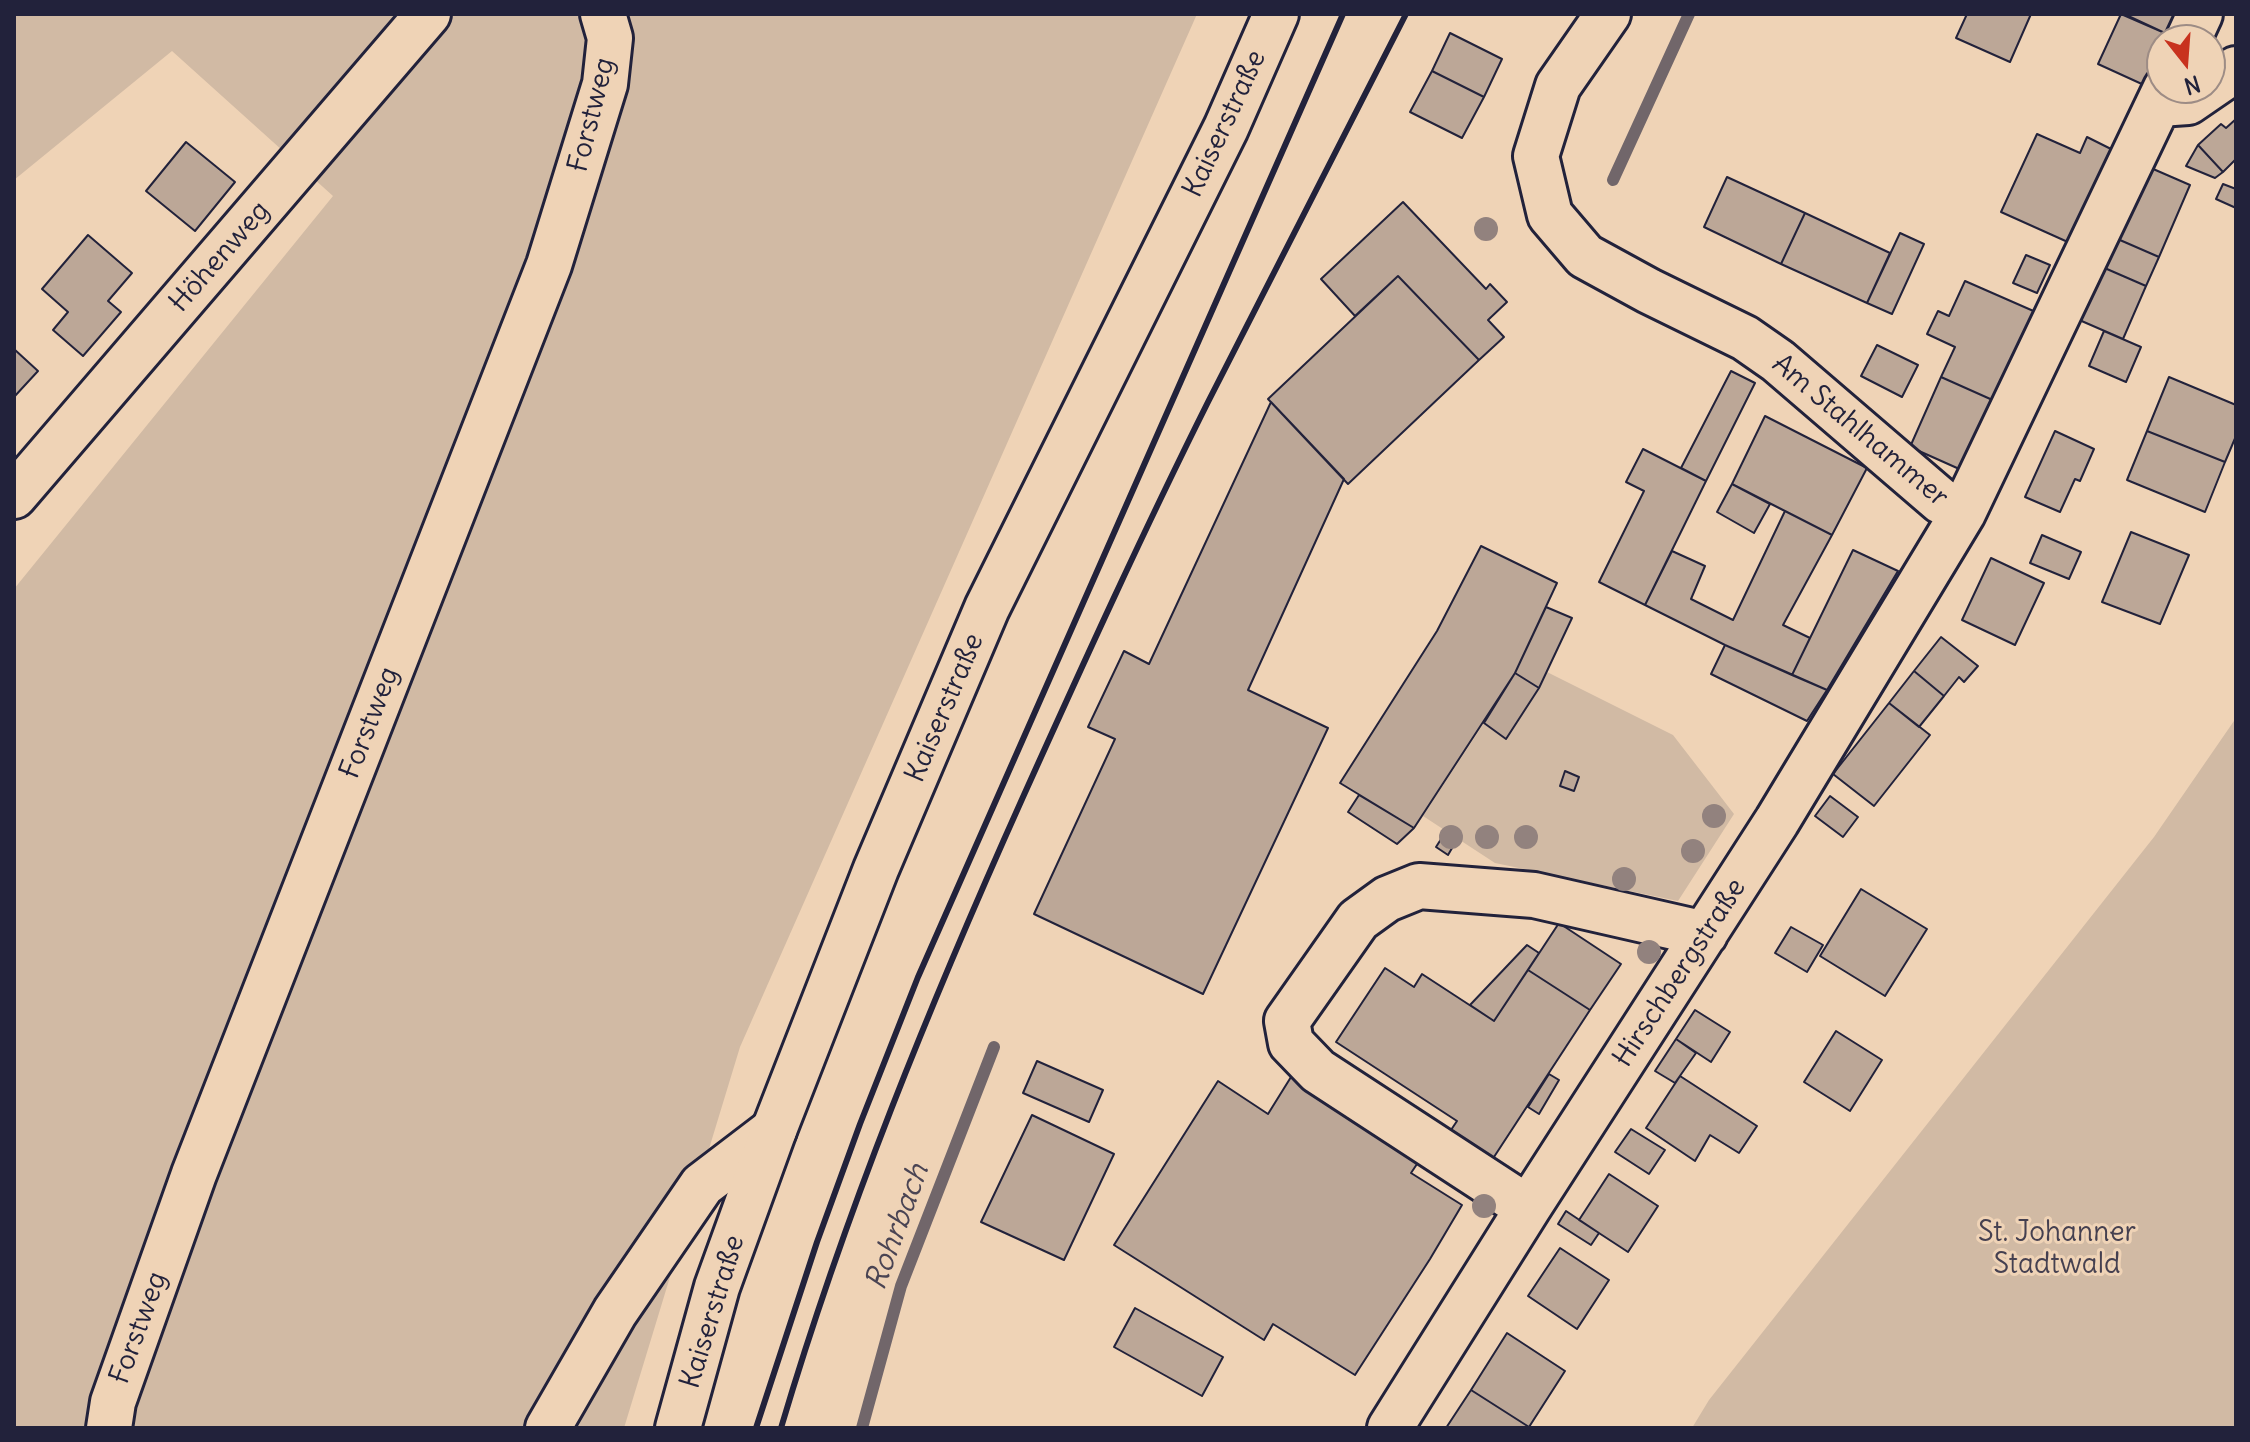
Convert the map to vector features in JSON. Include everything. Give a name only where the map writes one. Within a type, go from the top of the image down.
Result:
[{"type":"street","name":"Forstweg","points":[[109,1428],[113,1402],[194,1174],[549,265],[605,84],[610,38],[603,14]]},
{"type":"street","name":"Kaiserstraße","points":[[678,1428],[717,1287],[774,1130],[876,869],[987,608],[1226,128],[1276,14]]},
{"type":"street","name":"Am Stahlhammer","points":[[1608,14],[1558,86],[1536,156],[1550,215],[1585,256],[1745,338],[1778,361],[1941,501],[1963,513],[2158,104]]},
{"type":"street","name":"Höhenweg","points":[[14,496],[426,16]]},
{"type":"street","name":"Hirschbergstraße","points":[[1390,1428],[1777,821],[1963,513]]},
{"type":"street","points":[[1528,1208],[1318,1071],[1291,1043],[1287,1021],[1358,920],[1387,899],[1419,886],[1534,895],[1705,934]]},
{"type":"street","points":[[548,1428],[615,1312],[702,1185],[774,1130]]},
{"type":"green space","points":[[14,14],[1197,14],[740,1047],[624,1428],[14,1428],[14,589],[333,196],[172,51],[14,180]]},
{"type":"green space","points":[[1547,672],[1673,735],[1734,814],[1678,901],[1495,863],[1423,816],[1484,723],[1507,738]]},
{"type":"green space","name":"St. Johanner Stadtwald","points":[[2236,718],[2236,1428],[1692,1428],[1709,1400],[2154,837]]},
{"type":"building","points":[[1967,14],[2031,14],[2010,62],[1956,38]]},
{"type":"building","points":[[2121,14],[2146,25],[2144,85],[2098,64]]},
{"type":"building","points":[[2124,14],[2177,14],[2172,24],[2146,24]]},
{"type":"building","points":[[1450,33],[1502,59],[1484,97],[1432,71]]},
{"type":"building","points":[[1432,71],[1484,97],[1462,138],[1410,112]]},
{"type":"building","points":[[2236,119],[2236,159],[2223,172],[2198,145],[2221,124],[2226,128]]},
{"type":"building","points":[[2037,134],[2080,153],[2087,137],[2113,150],[2070,243],[2001,212]]},
{"type":"building","points":[[186,142],[235,182],[195,231],[146,191]]},
{"type":"building","points":[[2198,145],[2223,172],[2215,178],[2186,166]]},
{"type":"building","points":[[2144,165],[2190,185],[2159,257],[2113,237]]},
{"type":"building","points":[[1727,177],[1805,213],[1781,264],[1704,227]]},
{"type":"building","points":[[2223,184],[2236,189],[2236,208],[2216,199]]},
{"type":"building","points":[[1403,202],[1486,289],[1490,284],[1507,302],[1488,320],[1504,337],[1479,360],[1398,276],[1355,316],[1321,279]]},
{"type":"building","points":[[1805,213],[1890,253],[1867,303],[1781,264]]},
{"type":"building","points":[[1900,233],[1924,244],[1892,314],[1867,303]]},
{"type":"building","points":[[88,235],[132,273],[108,301],[121,312],[83,356],[53,330],[68,312],[42,289]]},
{"type":"building","points":[[2113,237],[2159,257],[2146,286],[2100,266]]},
{"type":"building","points":[[2026,255],[2050,265],[2037,293],[2013,283]]},
{"type":"building","points":[[2100,266],[2146,286],[2123,339],[2077,319]]},
{"type":"building","points":[[1398,276],[1479,360],[1348,484],[1268,399]]},
{"type":"building","points":[[1965,281],[2038,313],[1997,402],[1941,377],[1955,347],[1927,334],[1938,311],[1949,316]]},
{"type":"building","points":[[2104,331],[2141,347],[2126,382],[2089,366]]},
{"type":"building","points":[[1877,345],[1918,365],[1902,397],[1861,376]]},
{"type":"building","points":[[14,349],[38,371],[14,397]]},
{"type":"building","points":[[1731,371],[1755,383],[1706,481],[1681,468]]},
{"type":"building","points":[[1941,377],[1997,402],[1966,472],[1910,447]]},
{"type":"building","points":[[2169,377],[2236,405],[2236,436],[2225,462],[2147,431]]},
{"type":"building","points":[[1271,402],[1344,479],[1248,690],[1328,728],[1203,994],[1034,914],[1115,739],[1088,727],[1124,651],[1149,664]]},
{"type":"building","points":[[1765,416],[1867,468],[1832,535],[1732,484]]},
{"type":"building","points":[[2055,431],[2094,449],[2080,481],[2075,479],[2060,512],[2025,497]]},
{"type":"building","points":[[2147,431],[2225,462],[2205,512],[2127,480]]},
{"type":"building","points":[[1643,449],[1706,481],[1645,605],[1599,582],[1644,491],[1626,482]]},
{"type":"building","points":[[1732,484],[1770,504],[1754,533],[1717,512]]},
{"type":"building","points":[[1785,511],[1832,535],[1783,625],[1810,638],[1792,675],[1645,605],[1672,551],[1705,566],[1691,599],[1733,620]]},
{"type":"building","points":[[2131,532],[2189,555],[2160,624],[2102,602]]},
{"type":"building","points":[[2042,535],[2081,552],[2069,579],[2030,563]]},
{"type":"building","points":[[1481,546],[1557,583],[1515,673],[1414,828],[1340,783],[1437,631]]},
{"type":"building","points":[[1853,550],[1898,571],[1827,690],[1792,675]]},
{"type":"building","points":[[1991,558],[2044,583],[2015,645],[1962,620]]},
{"type":"building","points":[[1546,607],[1572,618],[1539,688],[1515,673]]},
{"type":"building","points":[[1941,637],[1978,666],[1964,682],[1959,677],[1944,696],[1914,671]]},
{"type":"building","points":[[1725,645],[1827,690],[1807,721],[1711,674]]},
{"type":"building","points":[[1914,671],[1944,696],[1919,727],[1889,703]]},
{"type":"building","points":[[1515,673],[1539,688],[1506,739],[1484,723]]},
{"type":"building","points":[[1889,703],[1930,735],[1874,806],[1833,774]]},
{"type":"building","points":[[1565,771],[1579,777],[1574,791],[1560,786]]},
{"type":"building","points":[[1359,795],[1414,828],[1397,844],[1348,812]]},
{"type":"building","points":[[1830,796],[1858,817],[1843,837],[1815,816]]},
{"type":"building","points":[[1443,836],[1455,843],[1448,855],[1436,847]]},
{"type":"building","points":[[1861,889],[1927,929],[1885,996],[1820,956]]},
{"type":"building","points":[[1559,923],[1621,964],[1590,1010],[1528,970]]},
{"type":"building","points":[[1791,927],[1823,945],[1807,972],[1775,953]]},
{"type":"building","points":[[1527,945],[1539,953],[1494,1021],[1470,1005]]},
{"type":"building","points":[[1385,968],[1414,987],[1422,974],[1494,1021],[1528,970],[1590,1010],[1492,1160],[1449,1133],[1457,1121],[1336,1042]]},
{"type":"building","points":[[1695,1010],[1730,1032],[1711,1062],[1676,1039]]},
{"type":"building","points":[[1836,1031],[1882,1060],[1850,1111],[1804,1082]]},
{"type":"building","points":[[1676,1039],[1696,1053],[1675,1083],[1655,1071]]},
{"type":"building","points":[[1037,1061],[1103,1090],[1089,1122],[1023,1093]]},
{"type":"building","points":[[1549,1074],[1559,1080],[1539,1114],[1528,1107]]},
{"type":"building","points":[[1680,1076],[1757,1126],[1739,1153],[1710,1135],[1695,1161],[1646,1128]]},
{"type":"building","points":[[1291,1077],[1421,1158],[1411,1173],[1462,1205],[1355,1375],[1273,1324],[1264,1340],[1114,1245],[1218,1081],[1268,1114]]},
{"type":"building","points":[[1032,1115],[1114,1154],[1064,1260],[981,1222]]},
{"type":"building","points":[[1631,1129],[1665,1150],[1649,1174],[1615,1152]]},
{"type":"building","points":[[1609,1174],[1658,1206],[1628,1252],[1579,1220]]},
{"type":"building","points":[[1566,1211],[1599,1233],[1591,1245],[1558,1224]]},
{"type":"building","points":[[1560,1248],[1609,1280],[1577,1329],[1528,1296]]},
{"type":"building","points":[[1135,1308],[1223,1357],[1202,1396],[1114,1347]]},
{"type":"building","points":[[1507,1333],[1565,1371],[1529,1427],[1471,1390]]},
{"type":"building","points":[[1471,1390],[1529,1427],[1446,1428]]},
{"type":"waterway","name":"Rohrbach","points":[[1613,180],[1689,14]]},
{"type":"waterway","name":"Rohrbach","points":[[862,1428],[901,1286],[994,1047]]},
{"type":"railway","points":[[756,1428],[817,1242],[918,977],[1343,14]]},
{"type":"railway","points":[[781,1428],[861,1187],[989,874],[1184,451],[1406,14]]}]
